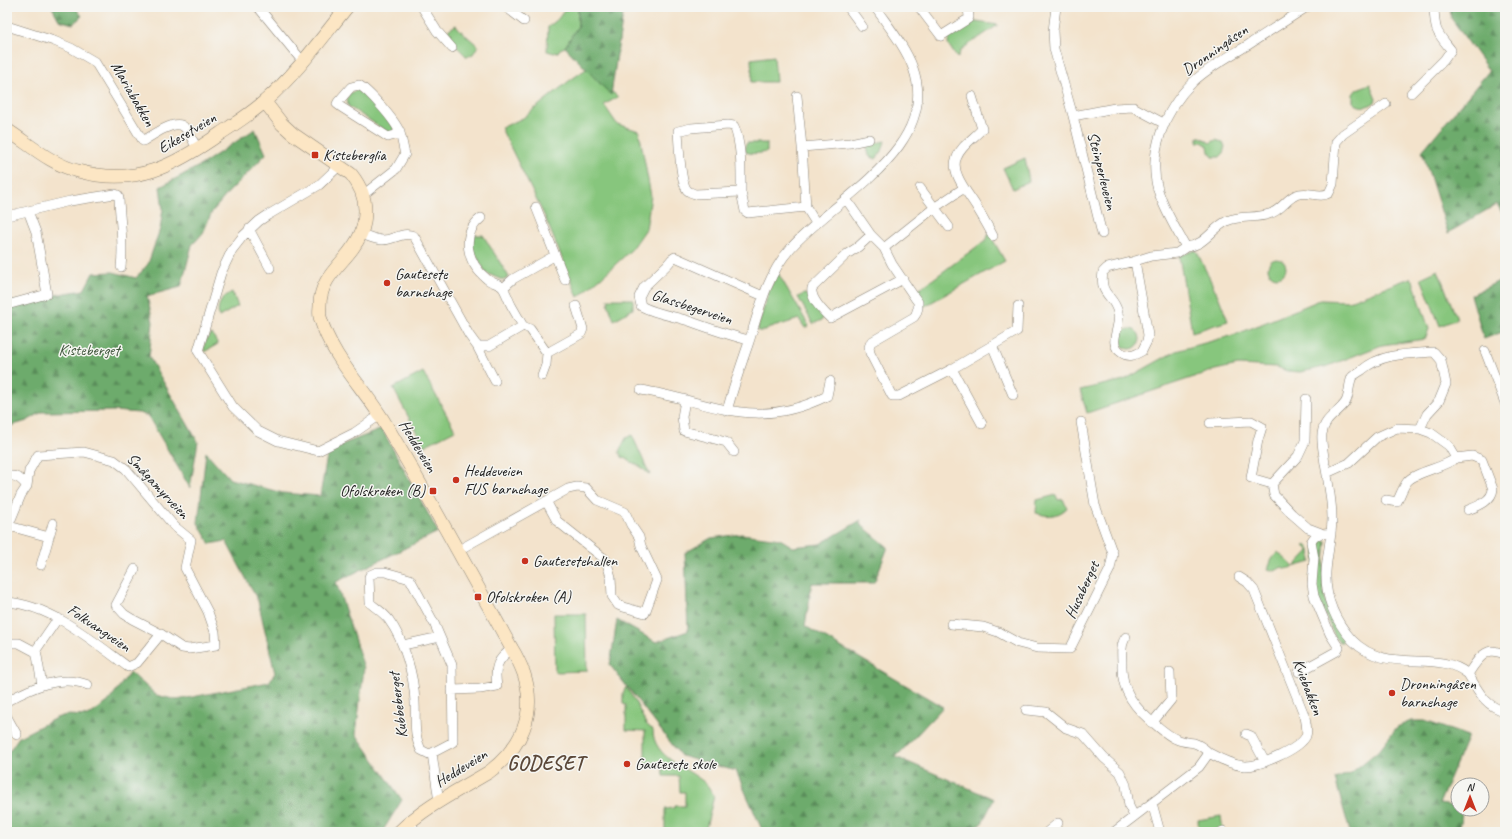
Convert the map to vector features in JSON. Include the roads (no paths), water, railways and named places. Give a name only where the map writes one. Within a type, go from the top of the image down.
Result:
[{"type":"street","points":[[258,7],[276,31],[304,61]]},
{"type":"street","name":"Eikesetveien","points":[[7,130],[44,155],[64,166],[87,174],[125,177],[139,175],[164,167],[198,150],[265,102],[304,61],[346,7]]},
{"type":"street","points":[[422,7],[437,31],[452,48]]},
{"type":"street","points":[[506,7],[524,21]]},
{"type":"street","points":[[848,7],[862,26]]},
{"type":"street","name":"Glassbegerveien","points":[[727,411],[763,296],[780,262],[790,249],[816,223],[846,199],[888,161],[895,153],[913,120],[918,88],[913,68],[905,51],[875,7]]},
{"type":"street","points":[[919,7],[941,36],[968,19],[968,7]]},
{"type":"street","name":"Steinperleveien","points":[[1056,7],[1052,31],[1054,49],[1073,116],[1102,234]]},
{"type":"street","name":"Dronningåsen","points":[[1186,247],[1162,201],[1155,174],[1155,155],[1160,134],[1165,124],[1185,90],[1194,81],[1220,62],[1282,25],[1306,7]]},
{"type":"street","points":[[1411,93],[1444,60],[1451,50],[1436,30],[1434,7]]},
{"type":"street","name":"Mariabakken","points":[[7,26],[48,39],[92,59],[100,68],[143,141],[171,125],[180,125],[184,127],[198,150]]},
{"type":"street","points":[[362,193],[368,191],[396,169],[405,154],[400,132],[387,114],[363,87],[359,85],[351,87],[338,102],[337,104],[341,107],[388,137],[400,132]]},
{"type":"street","points":[[797,96],[806,207],[816,223]]},
{"type":"street","points":[[972,96],[982,129],[961,150],[956,158],[956,172],[993,236]]},
{"type":"street","name":"Heddeveien","points":[[265,102],[282,124],[293,134],[347,171],[357,182],[362,193],[365,203],[365,218],[361,234],[354,246],[331,273],[325,284],[320,299],[320,316],[330,344],[380,415],[412,468],[512,649],[525,676],[528,695],[527,715],[522,736],[508,756],[489,772],[441,801],[408,829]]},
{"type":"street","points":[[1135,262],[1148,335],[1142,352],[1131,356],[1122,353],[1115,345],[1114,339],[1119,316],[1113,302],[1102,286],[1103,272],[1107,268],[1135,262],[1151,256],[1177,252],[1186,247],[1204,241],[1220,225],[1231,220],[1262,216],[1274,212],[1297,195],[1306,193],[1324,195],[1329,193],[1333,184],[1336,142],[1343,134],[1386,104]]},
{"type":"street","name":"Steinperleveien","points":[[1073,116],[1115,108],[1134,107],[1165,124]]},
{"type":"street","points":[[741,192],[695,194],[687,190],[684,185],[680,160],[678,131],[691,128],[734,126],[737,134],[740,158],[741,192],[745,211],[806,207]]},
{"type":"street","points":[[802,147],[850,143],[870,139]]},
{"type":"street","points":[[339,166],[319,185],[268,215],[249,229],[232,250],[226,262],[198,352],[233,407],[258,431],[278,441],[318,451],[354,433],[380,415]]},
{"type":"street","points":[[920,188],[949,227]]},
{"type":"street","points":[[884,248],[934,208],[964,188]]},
{"type":"street","points":[[7,216],[111,193],[118,195],[123,251],[121,267]]},
{"type":"street","points":[[846,199],[871,235],[884,248],[892,264],[918,302],[914,317],[871,342],[869,347],[870,354],[890,392],[895,397],[952,369],[1017,331],[1018,306]]},
{"type":"street","points":[[536,207],[554,256],[557,259],[565,280]]},
{"type":"street","points":[[7,305],[47,294],[36,232],[28,211]]},
{"type":"street","points":[[482,218],[472,229],[468,248],[472,260],[480,274],[489,281],[503,288],[523,326],[530,329],[547,353],[546,365],[542,376]]},
{"type":"street","points":[[249,229],[270,268]]},
{"type":"street","points":[[361,234],[385,240],[406,234],[414,236],[469,335],[477,346],[495,381]]},
{"type":"street","points":[[871,235],[858,247],[847,254],[812,288],[811,292],[818,304],[830,318],[903,279]]},
{"type":"street","points":[[503,288],[513,279],[554,256]]},
{"type":"street","name":"Glassbegerveien","points":[[749,340],[649,310],[641,306],[639,297],[644,287],[675,257],[763,296]]},
{"type":"street","points":[[547,353],[581,334],[583,329],[576,306]]},
{"type":"street","points":[[477,346],[489,346],[523,326]]},
{"type":"street","points":[[992,345],[1013,395]]},
{"type":"street","points":[[1484,351],[1505,403]]},
{"type":"street","points":[[1420,429],[1427,414],[1439,401],[1446,384],[1441,360],[1434,352],[1388,356],[1376,360],[1352,377],[1346,403],[1330,417],[1325,425],[1322,434],[1332,517],[1326,570],[1327,593],[1330,603],[1338,622],[1352,640],[1364,650],[1398,661],[1445,663],[1456,667],[1468,674],[1481,696],[1488,704],[1498,710],[1505,711]]},
{"type":"street","points":[[952,369],[982,424]]},
{"type":"street","points":[[641,390],[727,411],[757,414],[772,413],[802,407],[827,396],[830,381]]},
{"type":"street","points":[[1272,484],[1298,456],[1305,442],[1306,399]]},
{"type":"street","points":[[685,400],[682,417],[684,431],[726,442],[734,452]]},
{"type":"street","points":[[1210,423],[1250,421],[1262,427],[1251,478],[1272,484]]},
{"type":"street","name":"Husaberget","points":[[951,624],[983,627],[998,632],[1018,643],[1038,648],[1070,649],[1110,569],[1113,554],[1095,505],[1081,422]]},
{"type":"street","points":[[1327,473],[1350,463],[1377,437],[1397,428],[1420,429],[1431,434],[1449,446],[1456,458]]},
{"type":"street","name":"Smågamyrveien","points":[[49,537],[8,527],[21,495],[27,486],[29,471],[38,455],[84,452],[114,460],[126,469],[174,526],[191,540],[186,568],[208,612],[216,645],[189,649],[182,648],[161,634]]},
{"type":"street","points":[[1386,500],[1397,502],[1407,481],[1413,477],[1450,462],[1456,458],[1472,456],[1482,460],[1493,489],[1488,500],[1468,510]]},
{"type":"street","points":[[7,476],[21,478],[27,486]]},
{"type":"street","points":[[1272,484],[1274,495],[1308,528],[1322,533],[1331,534]]},
{"type":"street","points":[[457,551],[546,501],[568,489],[582,487],[586,488],[597,500],[625,512],[630,525],[639,537],[641,546],[657,580],[645,613],[618,605],[612,596],[611,577],[606,560],[557,521],[546,501]]},
{"type":"street","points":[[41,565],[53,523]]},
{"type":"street","points":[[1300,672],[1330,655],[1339,648],[1327,627],[1314,596],[1312,584],[1314,558],[1311,542],[1314,537],[1322,533]]},
{"type":"street","points":[[135,569],[116,604],[124,614],[161,634]]},
{"type":"street","name":"Kubbeberget","points":[[385,572],[410,579],[440,637],[452,665],[453,742],[429,754],[420,750],[416,740],[415,700],[403,644],[390,621],[370,603],[369,577],[373,573],[385,572]]},
{"type":"street","name":"Kviebakken","points":[[1126,637],[1123,640],[1122,646],[1123,681],[1130,700],[1152,723],[1176,739],[1199,745],[1210,753],[1232,764],[1243,766],[1265,762],[1294,747],[1304,738],[1307,728],[1305,717],[1254,590],[1247,582],[1239,577]]},
{"type":"street","name":"Folkvangveien","points":[[7,602],[36,607],[58,618],[128,667],[137,663],[161,634]]},
{"type":"street","points":[[42,685],[36,650],[58,618]]},
{"type":"street","points":[[403,644],[440,637]]},
{"type":"street","points":[[7,643],[19,643],[34,651],[36,650]]},
{"type":"street","points":[[452,690],[480,689],[497,686],[496,679],[498,663],[504,655],[512,649]]},
{"type":"street","points":[[1468,674],[1480,658],[1487,653],[1492,651],[1505,654]]},
{"type":"street","points":[[1152,723],[1171,700],[1170,672]]},
{"type":"street","points":[[7,701],[33,688],[55,682],[77,682],[88,684]]},
{"type":"street","points":[[1026,710],[1046,712],[1066,728],[1082,734],[1104,758],[1120,772],[1126,785],[1129,806],[1134,816]]},
{"type":"street","points":[[7,716],[17,735]]},
{"type":"street","points":[[1246,734],[1251,736],[1265,762]]},
{"type":"street","points":[[432,753],[438,795],[441,801]]},
{"type":"street","points":[[1114,832],[1199,767],[1210,753]]},
{"type":"street","points":[[1152,803],[1160,832]]},
{"type":"street","points":[[1046,832],[1058,823]]},
{"type":"place","name":"Kisteberglia","points":[[315,155]]},
{"type":"place","name":"Gautesete barnehage","points":[[387,283]]},
{"type":"place","name":"Heddeveien FUS barnehage","points":[[456,480]]},
{"type":"place","name":"Ofolskroken (B)","points":[[433,491]]},
{"type":"place","name":"Gautesetehallen","points":[[525,561]]},
{"type":"place","name":"Ofolskroken (A)","points":[[478,597]]},
{"type":"place","name":"Dronningåsen barnehage","points":[[1392,693]]},
{"type":"place","name":"Gautesete skole","points":[[627,764]]},
{"type":"district","name":"GODESET","points":[[546,763]]},
{"type":"park label","name":"Kisteberget","points":[[89,350]]}]
